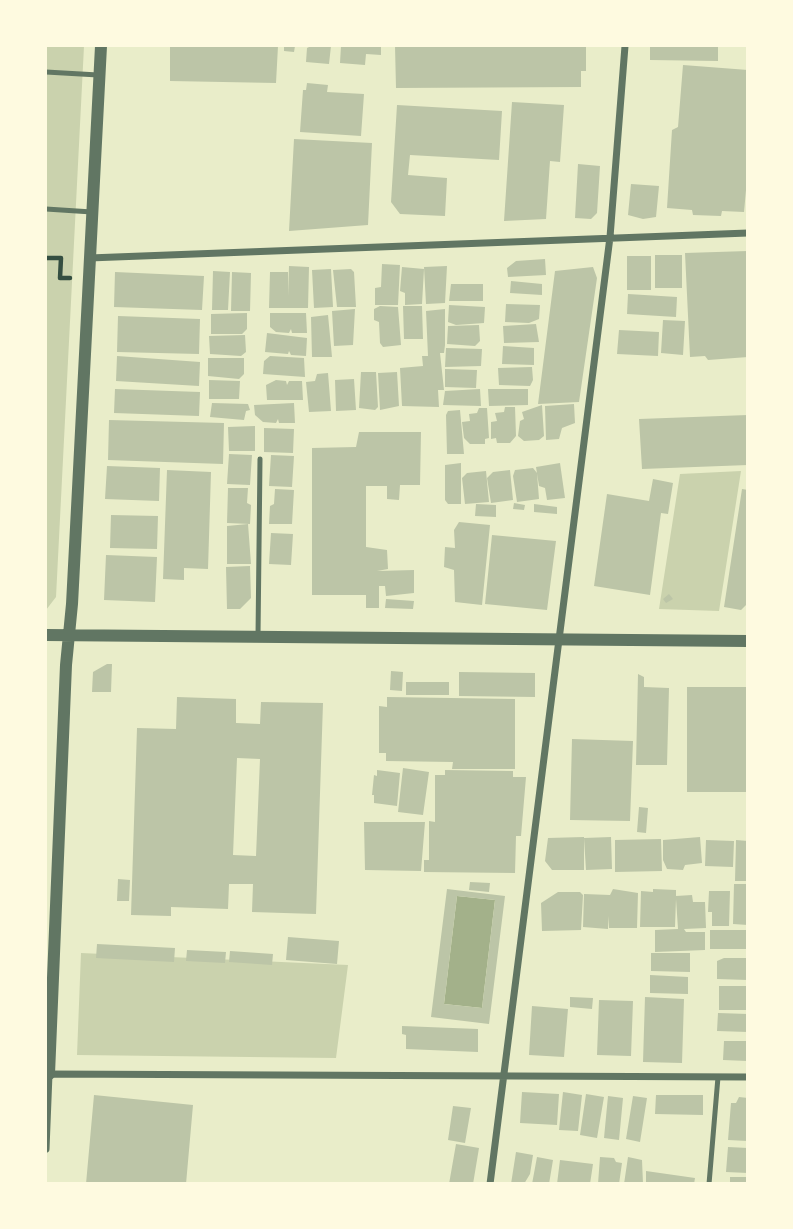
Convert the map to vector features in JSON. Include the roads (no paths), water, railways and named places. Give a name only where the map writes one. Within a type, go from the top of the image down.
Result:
[{"type":"street","points":[[46,1149],[47,1074],[68,633],[72,604],[101,46]]},
{"type":"street","points":[[490,1184],[610,237],[625,46]]},
{"type":"street","points":[[89,258],[747,233]]},
{"type":"street","points":[[46,635],[68,633],[747,641]]},
{"type":"street","points":[[47,1074],[747,1077]]},
{"type":"lane","points":[[46,72],[99,75]]},
{"type":"lane","points":[[46,209],[92,212]]},
{"type":"lane","points":[[258,636],[260,459]]},
{"type":"lane","points":[[709,1184],[718,1077]]}]
